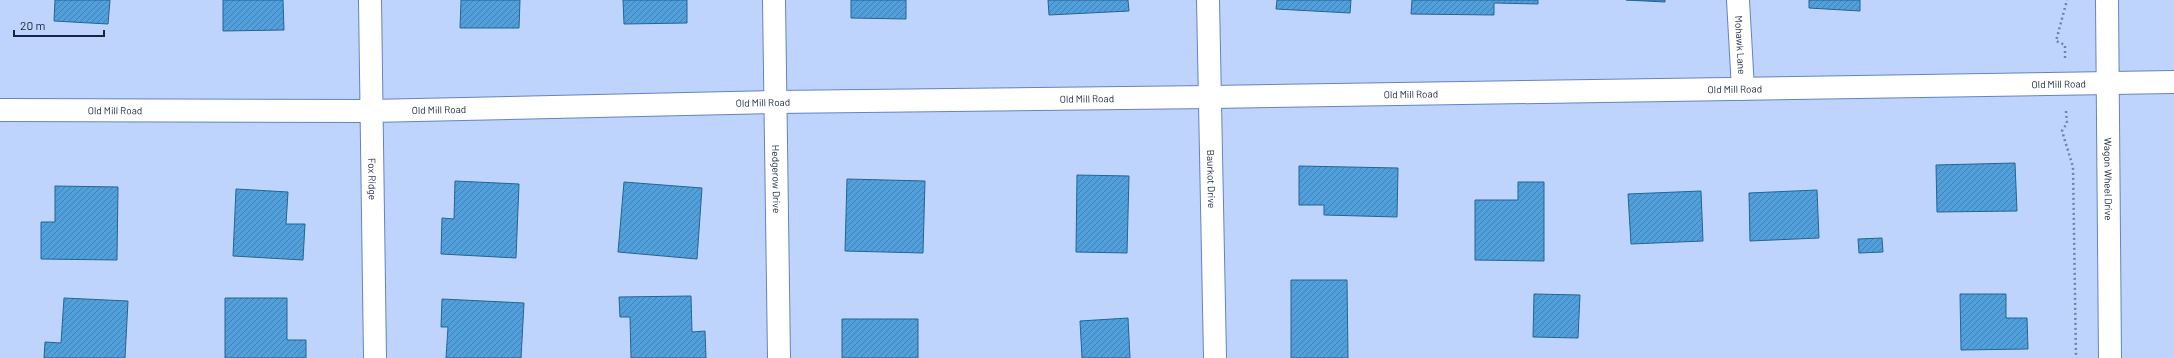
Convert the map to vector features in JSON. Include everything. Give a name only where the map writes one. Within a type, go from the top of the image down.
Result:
[{"type":"street","name":"Fox Ridge","points":[[370,0],[370,111],[375,358]]},
{"type":"street","name":"Hedgerow Drive","points":[[774,0],[778,358]]},
{"type":"street","name":"Baurkot Drive","points":[[1208,0],[1215,358]]},
{"type":"street","name":"Mohawk Lane","points":[[1738,0],[1743,89]]},
{"type":"street","name":"Wagon Wheel Drive","points":[[2107,0],[2109,84],[2107,122],[2110,358]]},
{"type":"street","name":"Old Mill Road","points":[[0,110],[370,111],[775,102],[1211,97],[2174,82]]},
{"type":"path","points":[[2065,45],[2056,41],[2067,0]]},
{"type":"path","points":[[2067,123],[2062,132],[2073,167],[2076,358]]},
{"type":"building","points":[[55,0],[110,0],[108,24],[54,21]]},
{"type":"building","points":[[223,0],[283,0],[284,30],[223,31]]},
{"type":"building","points":[[461,0],[520,0],[519,28],[460,28]]},
{"type":"building","points":[[623,0],[687,0],[687,23],[624,24]]},
{"type":"building","points":[[851,0],[906,0],[906,19],[851,18]]},
{"type":"building","points":[[1048,0],[1128,0],[1129,11],[1049,15]]},
{"type":"building","points":[[1277,0],[1351,0],[1350,13],[1276,9]]},
{"type":"building","points":[[1412,0],[1538,0],[1538,4],[1494,3],[1494,15],[1411,14]]},
{"type":"building","points":[[1626,0],[1665,0],[1665,2]]},
{"type":"building","points":[[1809,0],[1860,0],[1860,11],[1809,8]]},
{"type":"building","points":[[2015,163],[2017,211],[1937,212],[1936,165]]},
{"type":"building","points":[[1299,166],[1398,168],[1397,217],[1324,215],[1324,205],[1299,205]]},
{"type":"building","points":[[1077,175],[1129,176],[1127,253],[1076,252]]},
{"type":"building","points":[[847,179],[925,181],[923,253],[845,251]]},
{"type":"building","points":[[455,181],[519,184],[516,258],[441,254],[442,218],[454,219]]},
{"type":"building","points":[[624,182],[702,188],[697,259],[618,252]]},
{"type":"building","points":[[1518,182],[1544,182],[1544,261],[1475,260],[1475,200],[1518,200]]},
{"type":"building","points":[[55,186],[118,187],[117,260],[41,259],[41,222],[55,222]]},
{"type":"building","points":[[236,189],[288,192],[286,224],[305,224],[303,260],[233,256]]},
{"type":"building","points":[[1817,190],[1819,238],[1750,241],[1749,193]]},
{"type":"building","points":[[1701,191],[1703,241],[1631,244],[1628,194]]},
{"type":"building","points":[[1882,238],[1883,252],[1859,253],[1858,239]]},
{"type":"building","points":[[1291,280],[1347,280],[1348,358],[1291,358]]},
{"type":"building","points":[[1534,294],[1580,295],[1578,338],[1533,337]]},
{"type":"building","points":[[1960,294],[2006,294],[2006,318],[2027,318],[2028,349],[1961,350]]},
{"type":"building","points":[[691,296],[692,332],[705,331],[706,358],[631,358],[630,317],[620,317],[619,297]]},
{"type":"building","points":[[64,298],[128,301],[125,358],[44,358],[45,342],[61,343]]},
{"type":"building","points":[[225,298],[287,298],[287,340],[306,340],[306,358],[225,358]]},
{"type":"building","points":[[442,299],[524,303],[521,358],[446,358],[448,327],[441,327]]},
{"type":"building","points":[[1128,318],[1130,358],[1082,358],[1080,321]]},
{"type":"building","points":[[842,319],[918,319],[918,358],[842,358]]}]
